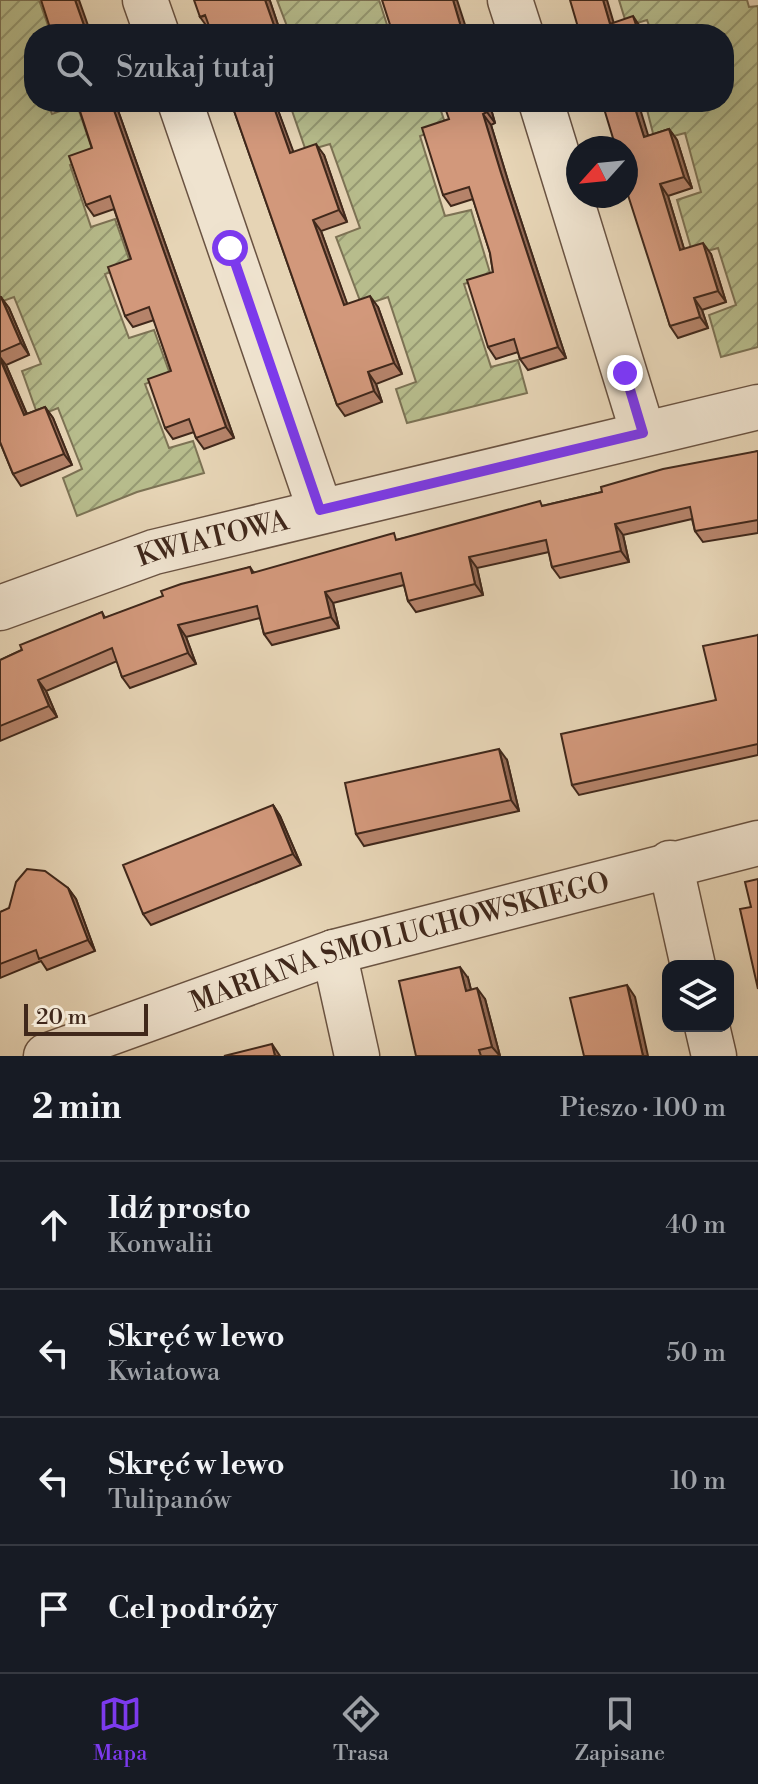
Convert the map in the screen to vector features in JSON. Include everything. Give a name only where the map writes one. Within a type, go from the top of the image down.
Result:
[{"type":"street","points":[[145,0],[153,24]]},
{"type":"street","points":[[510,0],[518,24]]},
{"type":"street","points":[[183,112],[320,510]]},
{"type":"street","points":[[544,112],[643,433]]},
{"type":"street","name":"KWIATOWA","points":[[2,602],[154,552],[758,407]]},
{"type":"street","name":"MARIANA SMOLUCHOWSKIEGO","points":[[46,1056],[334,952],[670,863],[758,843]]},
{"type":"street","points":[[670,863],[692,960]]},
{"type":"street","points":[[334,952],[357,1056]]},
{"type":"street","points":[[708,1032],[714,1056]]},
{"type":"green space","points":[[0,0],[39,0],[47,24],[24,24],[24,112],[79,112],[94,155],[70,165],[91,227],[115,219],[131,265],[105,274],[129,338],[154,330],[170,374],[145,384],[169,448],[193,441],[204,473],[137,492],[77,516],[63,478],[82,469],[58,408],[38,416],[22,371],[41,364],[14,297],[0,302]]},
{"type":"green space","points":[[277,0],[379,0],[387,24],[286,24]]},
{"type":"green space","points":[[619,0],[747,0],[749,7],[758,6],[758,347],[721,357],[709,315],[736,305],[718,248],[693,255],[677,200],[701,192],[685,133],[655,141],[648,112],[734,112],[734,24],[648,24],[647,20],[626,24]]},
{"type":"green space","points":[[292,112],[441,112],[446,126],[420,136],[445,216],[471,210],[491,276],[464,284],[491,367],[518,360],[527,393],[407,423],[396,389],[416,382],[388,297],[362,306],[336,237],[360,228],[330,144],[306,151]]},
{"type":"building","points":[[41,0],[75,0],[83,24],[49,24]]},
{"type":"building","points":[[194,0],[265,0],[273,24],[208,24],[205,15],[200,17]]},
{"type":"building","points":[[382,0],[453,0],[460,24],[390,24]]},
{"type":"building","points":[[570,0],[603,0],[610,24],[577,24]]},
{"type":"building","points":[[633,16],[636,24],[610,24]]},
{"type":"building","points":[[80,112],[115,112],[226,427],[196,438],[189,419],[165,428],[148,379],[171,371],[149,307],[125,316],[108,267],[131,259],[110,196],[86,205],[69,156],[92,148]]},
{"type":"building","points":[[234,112],[276,112],[290,153],[316,144],[339,210],[313,220],[344,305],[370,296],[394,363],[368,372],[374,391],[337,405]]},
{"type":"building","points":[[447,112],[487,112],[483,114],[558,347],[520,359],[514,339],[488,347],[467,280],[493,272],[490,253],[469,187],[443,195],[422,128],[449,119]]},
{"type":"building","points":[[605,112],[636,112],[644,137],[669,129],[684,177],[660,184],[680,250],[703,243],[718,291],[694,298],[700,317],[670,326],[632,208],[638,208],[638,136],[612,136]]},
{"type":"building","points":[[0,297],[21,343],[0,352]]},
{"type":"building","points":[[0,359],[24,415],[45,407],[64,454],[13,474],[0,442]]},
{"type":"building","points":[[758,451],[758,520],[695,531],[690,507],[615,524],[621,551],[552,567],[546,540],[469,557],[475,584],[408,601],[401,573],[325,592],[331,617],[264,634],[257,606],[178,625],[188,653],[122,677],[112,648],[38,680],[49,706],[0,726],[0,660],[22,650],[20,645],[102,612],[104,618],[163,596],[161,591],[181,584],[250,567],[252,573],[394,533],[396,540],[540,501],[542,506],[602,492],[601,487],[663,469]]},
{"type":"building","points":[[758,635],[758,744],[572,785],[561,734],[716,700],[703,646]]},
{"type":"building","points":[[499,749],[511,800],[356,834],[345,783]]},
{"type":"building","points":[[273,805],[293,854],[143,914],[123,865]]},
{"type":"building","points":[[27,869],[45,871],[68,888],[88,940],[39,959],[36,950],[0,964],[0,912],[9,908],[16,882]]},
{"type":"building","points":[[758,879],[758,989],[740,909],[751,907],[745,882]]},
{"type":"building","points":[[460,967],[466,991],[477,988],[492,1047],[479,1050],[481,1056],[416,1056],[399,981]]},
{"type":"building","points":[[627,985],[643,1056],[584,1056],[570,998]]},
{"type":"building","points":[[272,1044],[275,1056],[224,1056]]},
{"type":"route","points":[[230,248],[320,510],[643,433],[625,373]]}]
